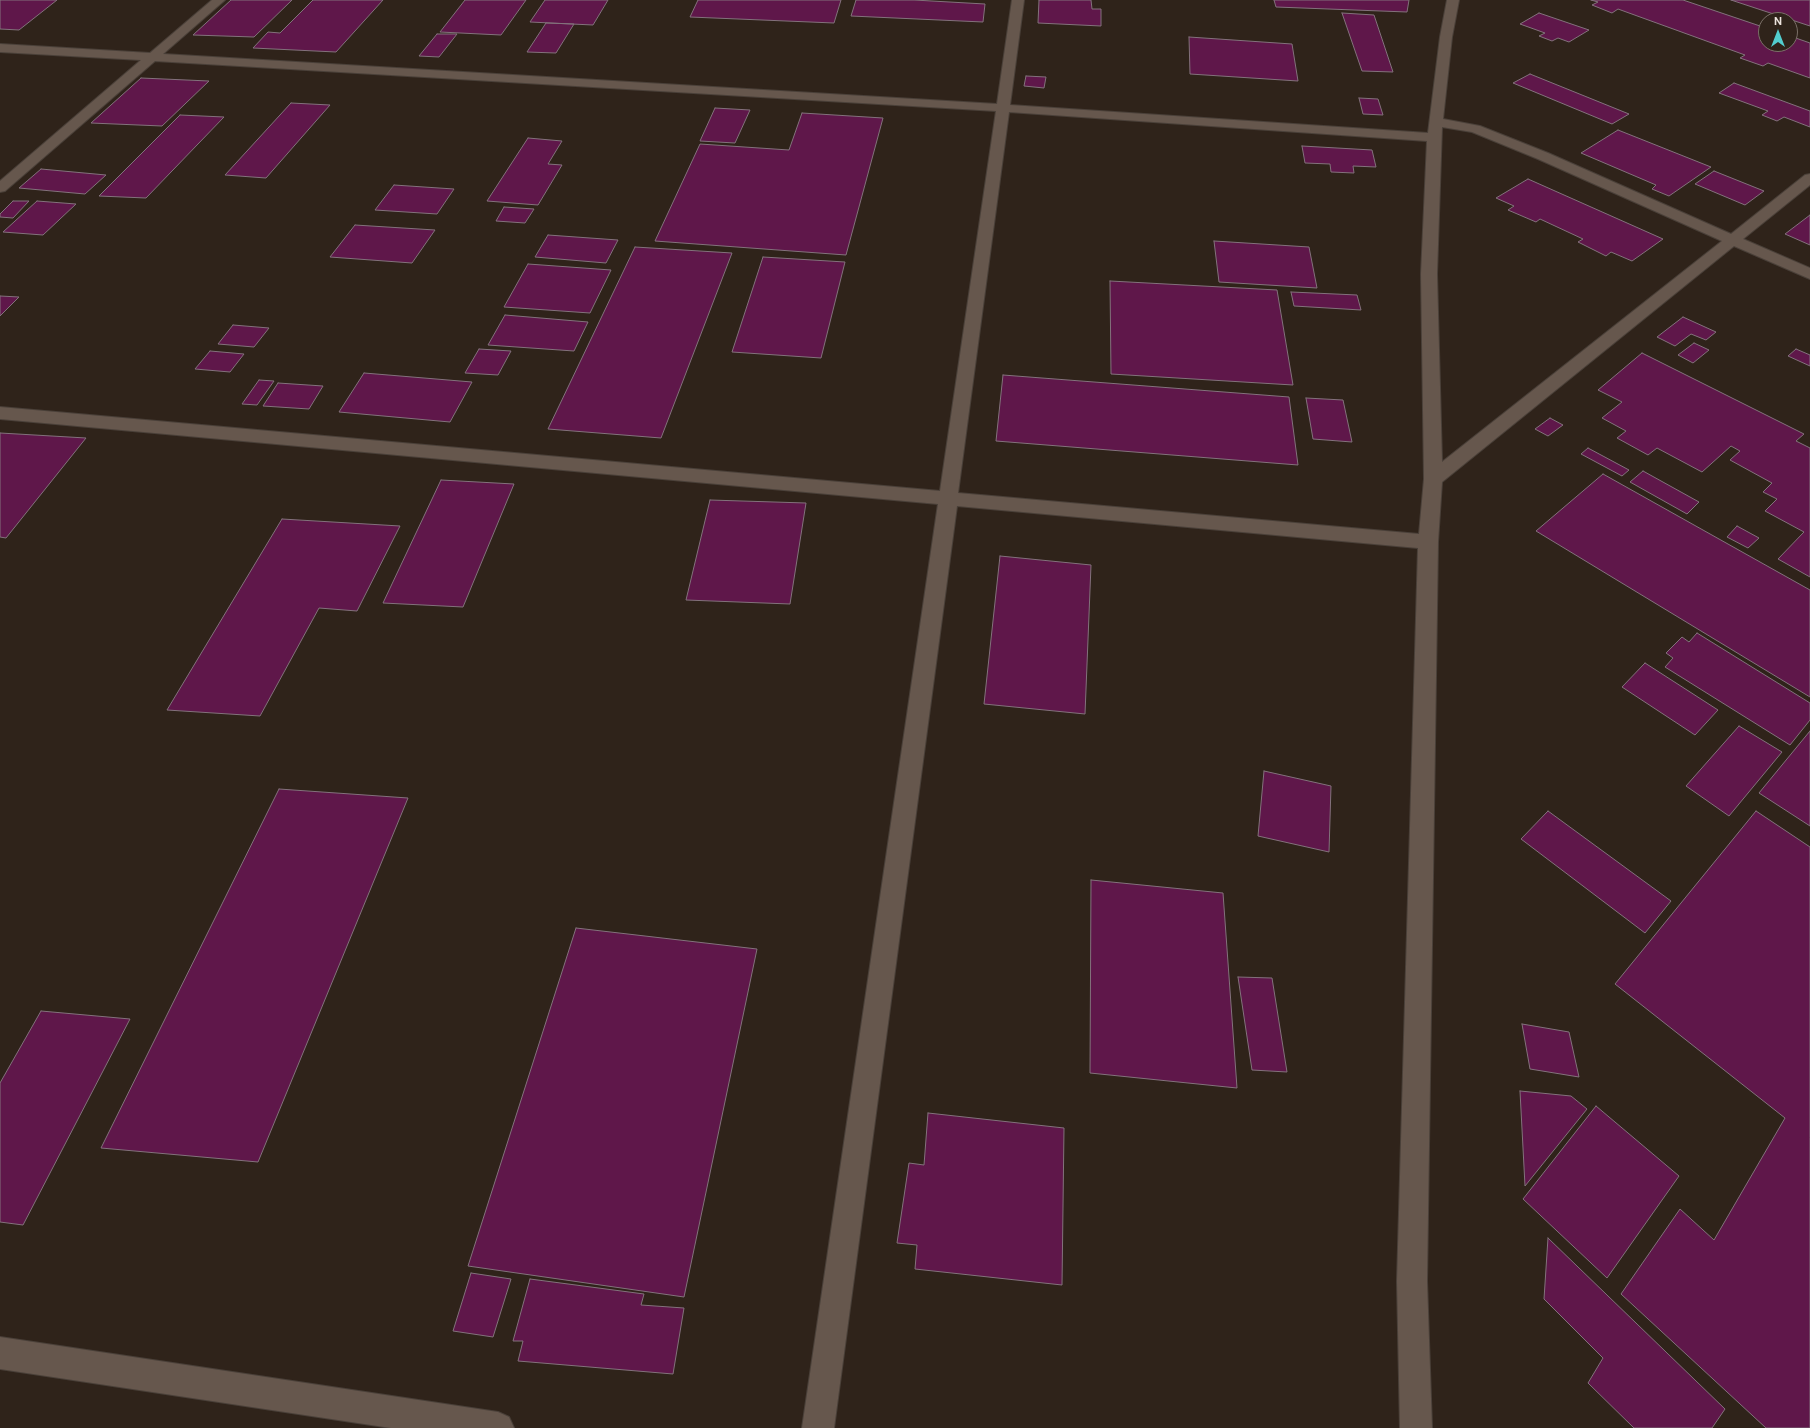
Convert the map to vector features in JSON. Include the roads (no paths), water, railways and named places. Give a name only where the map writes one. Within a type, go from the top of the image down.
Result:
[{"type":"street","points":[[0,188],[219,0]]},
{"type":"street","points":[[818,1428],[1018,0]]},
{"type":"street","points":[[1416,1428],[1412,1281],[1428,542],[1433,479],[1429,274],[1434,130],[1453,0]]},
{"type":"street","points":[[0,48],[1003,108],[1434,130],[1475,129],[1543,156],[1810,274]]},
{"type":"street","points":[[1433,479],[1810,178]]},
{"type":"street","points":[[0,413],[948,500],[1428,542]]},
{"type":"street","points":[[0,1353],[498,1428]]}]
